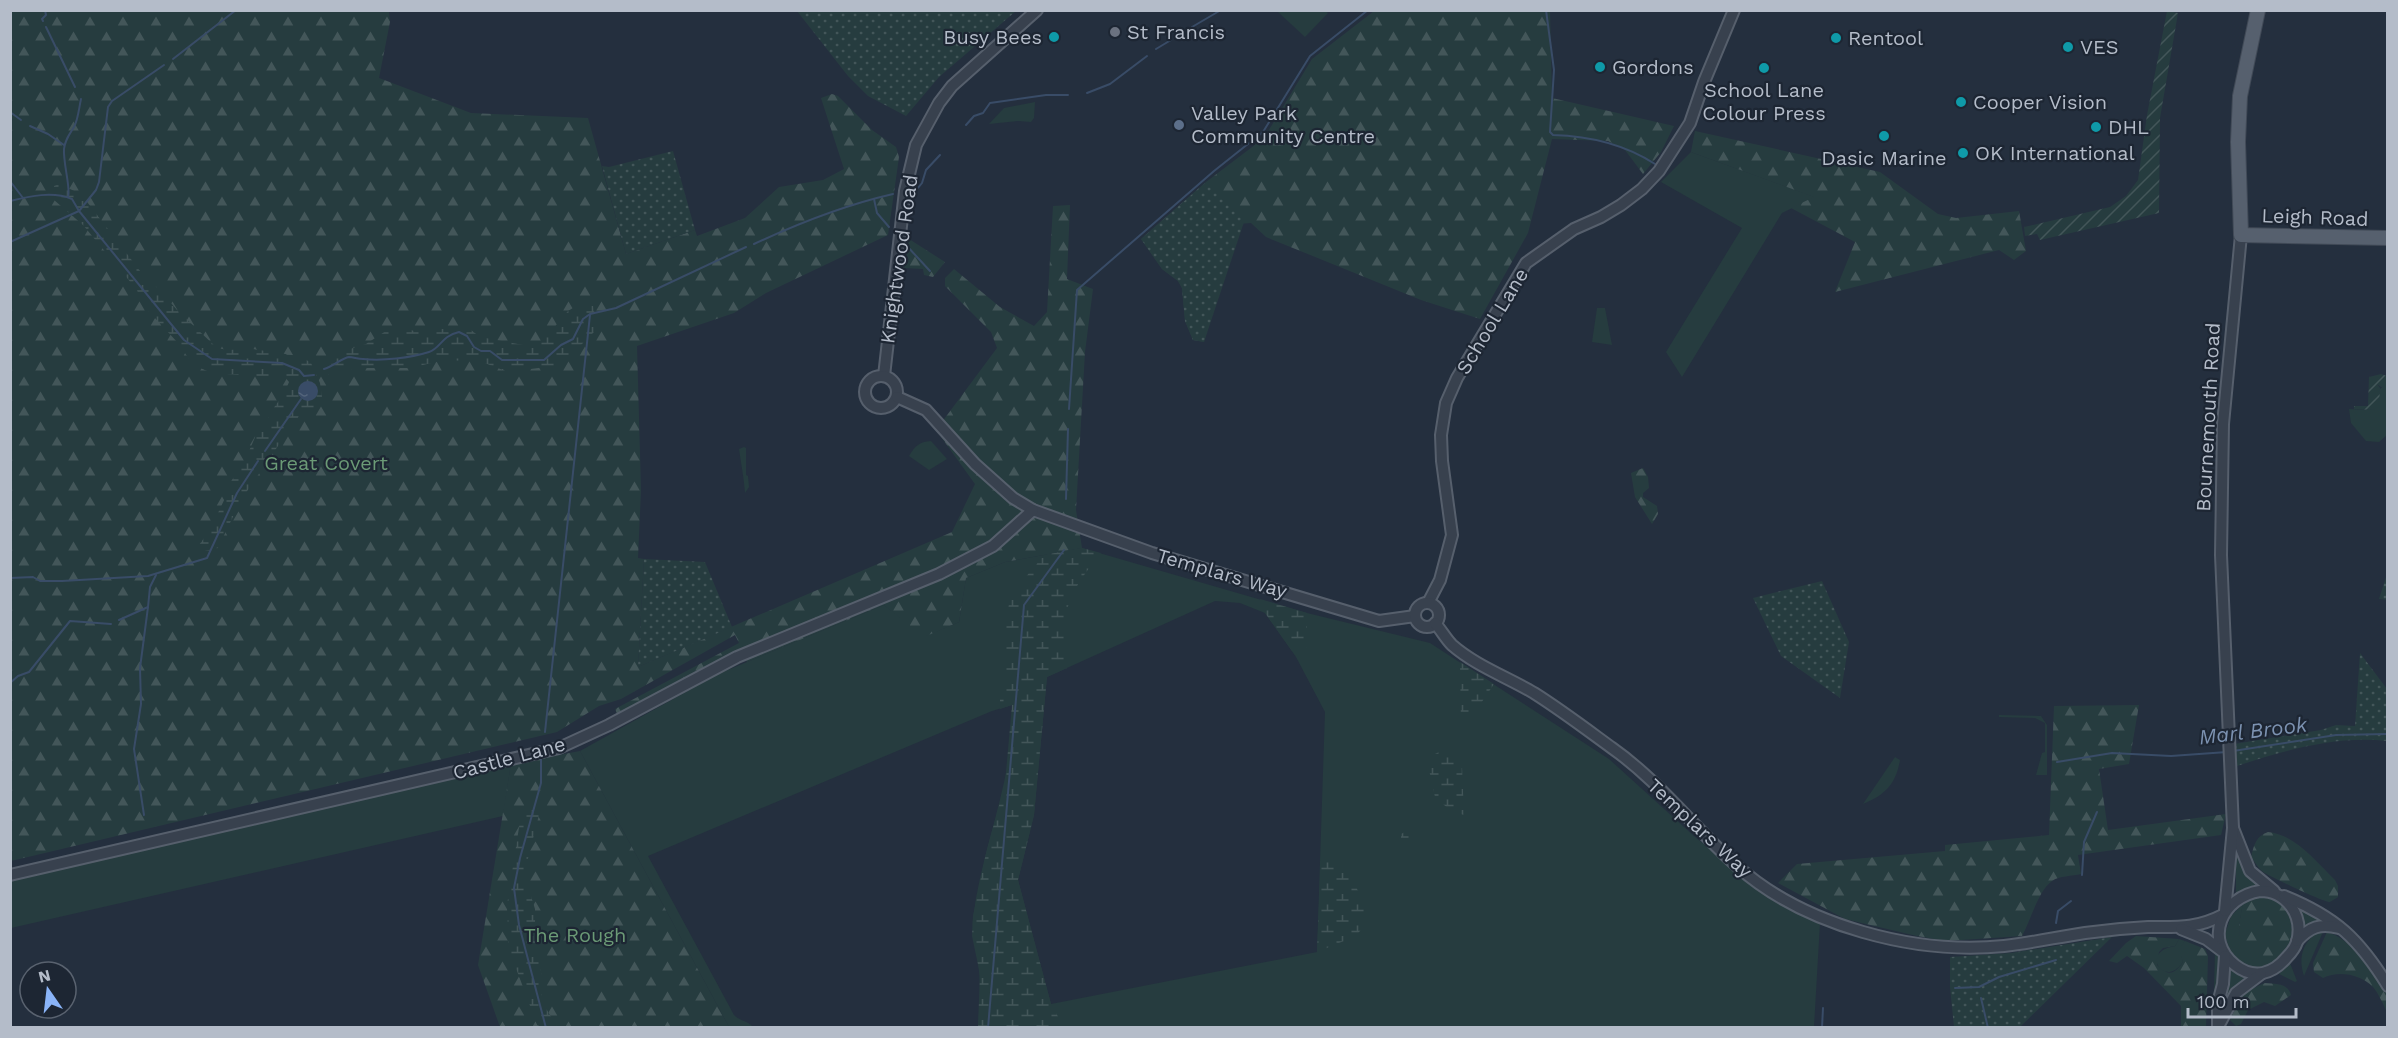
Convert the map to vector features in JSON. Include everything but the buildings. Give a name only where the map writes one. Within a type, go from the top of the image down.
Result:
[{"type":"main road","name":"Bournemouth Road","points":[[2241,234],[2238,142],[2240,96],[2258,10]]},
{"type":"main road","name":"Leigh Road","points":[[2241,234],[2388,238]]},
{"type":"street","name":"Knightwood Road","points":[[884,376],[905,191],[916,145],[939,103],[952,86],[1037,10]]},
{"type":"street","name":"School Lane","points":[[1428,603],[1440,580],[1452,535],[1442,461],[1442,435],[1446,404],[1456,378],[1526,262],[1574,229],[1621,205],[1642,189],[1659,171],[1690,123],[1704,82],[1734,10]]},
{"type":"street","name":"Bournemouth Road","points":[[2224,913],[2233,828],[2221,555],[2222,466],[2226,383],[2241,234]]},
{"type":"street","points":[[876,376],[884,376],[894,383],[897,397],[883,408],[869,403],[865,396],[866,386],[876,376]]},
{"type":"street","points":[[897,397],[926,410],[975,464],[1013,498],[1033,510]]},
{"type":"street","name":"Templars Way","points":[[1033,510],[1152,553],[1379,621],[1415,616],[1416,621],[1428,627],[1436,623],[1439,617],[1438,610],[1428,603]]},
{"type":"street","name":"Castle Lane","points":[[10,875],[559,748],[609,725],[737,657],[939,573],[993,546],[1033,510]]},
{"type":"street","points":[[1415,616],[1418,606],[1428,603]]},
{"type":"street","name":"Templars Way","points":[[1436,623],[1452,644],[1472,660],[1532,692],[1615,750],[1671,799],[1737,866],[1779,896],[1849,929],[1912,942],[1980,947],[2004,946],[2128,928],[2180,928],[2200,924],[2224,913]]},
{"type":"street","name":"Bournemouth Road","points":[[2233,828],[2250,871],[2278,894]]},
{"type":"street","points":[[2219,1026],[2218,1003],[2223,984],[2223,953],[2219,934],[2224,913],[2244,895],[2260,891],[2278,894],[2327,916],[2362,948],[2388,986]]},
{"type":"street","points":[[2278,894],[2294,911],[2297,941]]},
{"type":"street","points":[[2219,1026],[2236,993],[2261,974],[2280,965],[2306,932],[2320,926],[2342,929]]},
{"type":"street","name":"Templars Way","points":[[2180,928],[2206,939],[2223,953]]},
{"type":"street","points":[[2223,953],[2245,971],[2261,974]]},
{"type":"green space","name":"Great Covert","points":[[10,11],[389,11],[390,22],[379,78],[471,113],[588,118],[626,254],[695,230],[697,236],[745,218],[779,187],[823,180],[844,169],[821,98],[832,94],[838,96],[872,130],[896,147],[899,157],[888,235],[766,293],[734,313],[637,346],[641,490],[638,558],[644,559],[638,667],[952,532],[975,484],[936,430],[997,348],[991,332],[945,286],[945,278],[954,269],[1000,307],[1034,326],[1047,312],[1053,206],[1070,205],[1067,279],[1093,289],[1085,352],[1076,510],[1082,548],[1005,562],[966,578],[959,622],[924,637],[884,605],[747,662],[743,652],[618,716],[615,709],[739,643],[735,635],[621,699],[599,706],[557,732],[11,861]]},
{"type":"green space","points":[[797,11],[1016,11],[939,77],[906,116],[868,96],[848,76]]},
{"type":"green space","points":[[1277,11],[1325,11],[1328,13],[1305,37]]},
{"type":"green space","points":[[1374,11],[1550,11],[1552,98],[1674,126],[1661,152],[1643,174],[1625,150],[1608,141],[1552,139],[1528,233],[1480,319],[1421,300],[1266,237],[1251,223],[1237,224],[1204,342],[1193,340],[1185,321],[1182,288],[1178,281],[1162,269],[1141,239],[1206,182],[1264,138],[1312,59]]},
{"type":"green space","points":[[2167,11],[2178,13],[2160,118],[2159,213],[2040,240],[2037,234],[2025,236],[2024,227],[2110,207],[2126,196],[2138,180],[2147,115]]},
{"type":"green space","points":[[1035,102],[1034,118],[1031,122],[989,124],[1004,108]]},
{"type":"green space","points":[[1695,131],[1880,172],[1938,214],[1956,218],[2019,211],[2026,251],[2014,260],[1999,250],[1835,292],[1855,242],[1791,208],[1814,197],[1691,152]]},
{"type":"green space","points":[[673,151],[695,230],[626,254],[602,166],[609,167]]},
{"type":"green space","points":[[1691,152],[1815,197],[1782,213],[1682,377],[1666,352],[1742,228],[1661,182]]},
{"type":"green space","points":[[1205,183],[1245,219],[1204,342],[1193,340],[1185,321],[1182,288],[1178,281],[1162,269],[1141,239]]},
{"type":"green space","points":[[59,184],[81,194],[147,280],[159,289],[177,310],[217,348],[253,349],[302,357],[311,363],[320,383],[322,397],[320,403],[309,412],[300,415],[293,424],[241,500],[218,548],[200,552],[199,545],[210,530],[226,496],[229,484],[243,465],[256,435],[263,428],[289,382],[284,376],[212,373],[200,368],[189,359],[178,343],[142,304],[137,290],[83,225],[54,200],[54,186]]},
{"type":"green space","points":[[909,239],[945,262],[933,277],[924,275],[923,269],[904,268]]},
{"type":"green space","points":[[581,303],[593,305],[597,325],[595,331],[561,365],[508,372],[477,360],[440,361],[410,368],[355,368],[330,376],[324,369],[324,361],[328,356],[366,344],[389,329],[405,328],[414,331],[458,328],[471,330],[480,337],[529,346],[542,342],[568,311]]},
{"type":"green space","points":[[1597,308],[1605,308],[1612,345],[1592,342]]},
{"type":"green space","points":[[2381,374],[2387,376],[2387,386],[2381,387],[2377,384],[2380,388],[2379,405],[2373,410],[2354,409],[2354,406],[2368,406],[2369,377]]},
{"type":"green space","points":[[2383,386],[2387,386],[2387,435],[2379,442],[2366,441],[2351,423],[2349,409],[2373,410]]},
{"type":"green space","points":[[931,441],[947,459],[929,470],[909,456],[918,445]]},
{"type":"green space","points":[[746,448],[746,475],[749,487],[745,493],[739,449]]},
{"type":"green space","points":[[1643,468],[1648,477],[1649,488],[1643,493],[1643,497],[1657,506],[1658,514],[1652,524],[1635,497],[1631,473]]},
{"type":"green space","points":[[1082,548],[1307,613],[1430,643],[1609,759],[1695,837],[1774,901],[1820,923],[1814,1027],[978,1027],[980,979],[973,918],[977,891],[1008,759],[1012,732],[1012,705],[992,711],[648,856],[734,1015],[753,1027],[729,1027],[580,751],[718,674],[884,605],[925,636],[959,622],[966,578],[1005,562]],"holes":[[[1215,601],[1240,603],[1265,613],[1296,657],[1325,712],[1317,952],[1051,1004],[1018,880],[1034,815],[1047,677]]]},
{"type":"green space","points":[[1082,548],[1101,553],[1080,581],[1068,606],[1064,632],[1067,668],[1047,677],[1034,815],[1018,880],[1051,1004],[1061,1022],[1061,1027],[978,1027],[980,974],[972,936],[973,916],[986,853],[1005,784],[1012,705],[1000,709],[1000,691],[1005,679],[1006,623],[1009,604],[1020,584],[1044,555]]},
{"type":"green space","points":[[644,559],[705,562],[732,627],[638,667]]},
{"type":"green space","points":[[2387,574],[2387,600],[2379,599]]},
{"type":"green space","points":[[1822,581],[1849,642],[1840,698],[1781,656],[1753,598]]},
{"type":"green space","points":[[1260,599],[1307,613],[1307,647],[1292,651],[1265,613]]},
{"type":"green space","points":[[2360,653],[2387,689],[2387,741],[2329,742],[2271,755],[2234,767],[2234,744],[2321,730],[2336,725],[2355,726]]},
{"type":"green space","points":[[1460,662],[1494,684],[1477,709],[1475,718],[1461,725]]},
{"type":"green space","points":[[2139,705],[2129,764],[2099,769],[2108,830],[2226,814],[2221,835],[2078,855],[2081,874],[2058,878],[2047,886],[2022,936],[1946,941],[1917,936],[1845,919],[1778,883],[1797,864],[1945,851],[1945,845],[2049,835],[2054,706]]},
{"type":"green space","points":[[1999,715],[2041,716],[2047,725],[2047,775],[2036,775],[2042,753],[2045,752],[2045,723],[2035,718],[1999,717]]},
{"type":"green space","name":"The Rough","points":[[580,751],[729,1027],[500,1027],[478,965],[511,764]]},
{"type":"green space","points":[[1441,751],[1450,754],[1462,767],[1464,815],[1451,811],[1435,797],[1428,765],[1433,755]]},
{"type":"green space","points":[[1895,757],[1900,760],[1896,776],[1888,788],[1863,804]]},
{"type":"green space","points":[[511,764],[503,816],[11,928],[10,881]]},
{"type":"green space","points":[[531,805],[539,806],[539,815],[524,874],[535,909],[535,932],[542,979],[541,993],[544,1005],[557,1027],[538,1027],[517,971],[509,958],[507,905],[520,821],[522,813]]},
{"type":"green space","points":[[1417,829],[1423,830],[1423,836],[1410,845],[1401,841],[1401,834]]},
{"type":"green space","points":[[2268,832],[2296,843],[2312,857],[2335,880],[2338,886],[2338,897],[2330,902],[2326,901],[2286,884],[2261,870],[2251,857],[2258,839]]},
{"type":"green space","points":[[2236,844],[2260,886],[2251,887],[2236,896]]},
{"type":"green space","points":[[1321,853],[1338,863],[1362,896],[1366,904],[1366,914],[1363,927],[1356,936],[1317,952]]},
{"type":"green space","points":[[2262,895],[2285,902],[2293,924],[2292,934],[2282,952],[2266,962],[2258,963],[2250,959],[2243,950],[2239,927],[2243,904]]},
{"type":"green space","points":[[2243,904],[2240,920],[2241,941],[2253,961],[2294,922],[2294,938],[2291,944],[2282,956],[2264,971],[2245,967],[2230,953],[2225,934],[2231,916]]},
{"type":"green space","points":[[2299,907],[2328,920],[2311,923],[2305,927]]},
{"type":"green space","points":[[2318,932],[2323,932],[2304,976],[2301,963],[2303,951],[2308,941]]},
{"type":"green space","points":[[2327,932],[2354,948],[2372,966],[2388,994],[2387,1012],[2375,990],[2362,979],[2342,974],[2323,978],[2314,972],[2313,963]]},
{"type":"green space","points":[[2136,936],[2179,939],[2175,946],[2163,948],[2159,952],[2157,965],[2168,972],[2177,969],[2183,962],[2179,949],[2185,941],[2205,949],[2208,956],[2206,1027],[2181,1027],[2181,1006],[2144,968],[2127,956],[2117,963],[2109,961]]},
{"type":"green space","points":[[2112,937],[2020,1027],[1954,1027],[1950,957],[2011,953]]},
{"type":"green space","points":[[2179,939],[2185,941],[2180,949],[2183,962],[2176,970],[2163,971],[2158,966],[2158,955],[2164,949],[2175,946]]},
{"type":"green space","points":[[2215,951],[2221,961],[2213,1028]]},
{"type":"green space","points":[[2290,963],[2297,981],[2295,982],[2279,974]]},
{"type":"green space","points":[[2231,967],[2250,978],[2226,1004],[2231,971]]},
{"type":"green space","points":[[2265,983],[2284,986],[2291,995],[2275,1006],[2264,1002],[2248,1010],[2241,1024],[2236,1026],[2230,1020],[2240,1001],[2252,989]]},
{"type":"water","points":[[308,381],[315,384],[318,391],[315,398],[308,401],[301,398],[298,391],[301,384]]},
{"type":"waterway","points":[[43,21],[46,15],[45,10]]},
{"type":"waterway","points":[[173,59],[236,10]]},
{"type":"waterway","points":[[1192,27],[1221,10]]},
{"type":"waterway","points":[[1069,409],[1077,290],[1214,171],[1263,132],[1310,56],[1368,10]]},
{"type":"waterway","points":[[1546,10],[1554,70],[1550,132],[1553,135],[1606,142],[1631,151],[1655,164]]},
{"type":"waterway","points":[[46,27],[75,87]]},
{"type":"waterway","points":[[1156,49],[1171,40]]},
{"type":"waterway","points":[[1087,93],[1110,84],[1147,56]]},
{"type":"waterway","points":[[79,211],[96,190],[99,182],[108,107],[112,101],[164,65]]},
{"type":"waterway","points":[[966,125],[974,116],[983,113],[990,103],[1046,95],[1068,95]]},
{"type":"waterway","points":[[68,197],[64,149],[66,140],[74,127],[81,99]]},
{"type":"waterway","points":[[10,112],[21,120]]},
{"type":"waterway","points":[[30,126],[64,145]]},
{"type":"waterway","points":[[918,188],[926,170],[940,155]]},
{"type":"waterway","points":[[10,181],[23,198]]},
{"type":"waterway","points":[[754,244],[822,215],[893,194]]},
{"type":"waterway","points":[[10,201],[33,196],[57,195],[72,199],[79,211]]},
{"type":"waterway","points":[[874,199],[877,213],[889,227]]},
{"type":"waterway","points":[[10,242],[79,211],[184,340],[212,359],[282,363],[299,370],[304,376],[314,375]]},
{"type":"waterway","points":[[906,245],[930,271]]},
{"type":"waterway","points":[[324,369],[349,357],[379,360],[422,354],[433,350],[448,336],[459,332],[467,336],[474,347],[481,351],[490,351],[502,360],[544,360],[561,345],[573,339],[583,319],[590,314],[616,308],[746,247]]},
{"type":"waterway","points":[[545,732],[590,315]]},
{"type":"waterway","points":[[265,451],[301,399]]},
{"type":"waterway","points":[[1066,499],[1068,429]]},
{"type":"waterway","points":[[10,578],[33,577],[40,581],[62,581],[148,576],[207,558],[237,493],[258,461]]},
{"type":"waterway","points":[[988,1028],[1024,605],[1064,550]]},
{"type":"waterway","points":[[119,620],[148,607],[150,587],[156,575]]},
{"type":"waterway","points":[[144,815],[134,749],[141,704],[140,668],[148,607]]},
{"type":"waterway","points":[[10,683],[18,676],[29,672],[70,621],[111,624]]},
{"type":"waterway","name":"Marl Brook","points":[[2233,751],[2336,735],[2388,734]]},
{"type":"waterway","name":"Marl Brook","points":[[2057,762],[2112,753],[2171,756],[2227,752]]},
{"type":"waterway","points":[[541,758],[541,783],[514,888],[519,925],[546,1028]]},
{"type":"waterway","name":"Marl Brook","points":[[2082,875],[2084,842],[2097,812]]},
{"type":"waterway","name":"Marl Brook","points":[[2056,923],[2058,911],[2071,901]]},
{"type":"waterway","name":"Marl Brook","points":[[1955,988],[1979,987],[1999,977],[2056,960]]},
{"type":"waterway","name":"Marl Brook","points":[[1981,998],[1988,1028]]},
{"type":"waterway","points":[[1822,1028],[1823,1008]]},
{"type":"place","name":"St Francis","points":[[1115,32]]},
{"type":"place","name":"Busy Bees","points":[[1054,37]]},
{"type":"place","name":"Rentool","points":[[1836,38]]},
{"type":"place","name":"VES","points":[[2068,47]]},
{"type":"place","name":"Gordons","points":[[1600,67]]},
{"type":"place","name":"School Lane Colour Press","points":[[1764,68]]},
{"type":"place","name":"Cooper Vision","points":[[1961,102]]},
{"type":"place","name":"Valley Park Community Centre","points":[[1179,125]]},
{"type":"place","name":"DHL","points":[[2096,127]]},
{"type":"place","name":"Dasic Marine","points":[[1884,136]]},
{"type":"place","name":"OK International","points":[[1963,153]]}]
